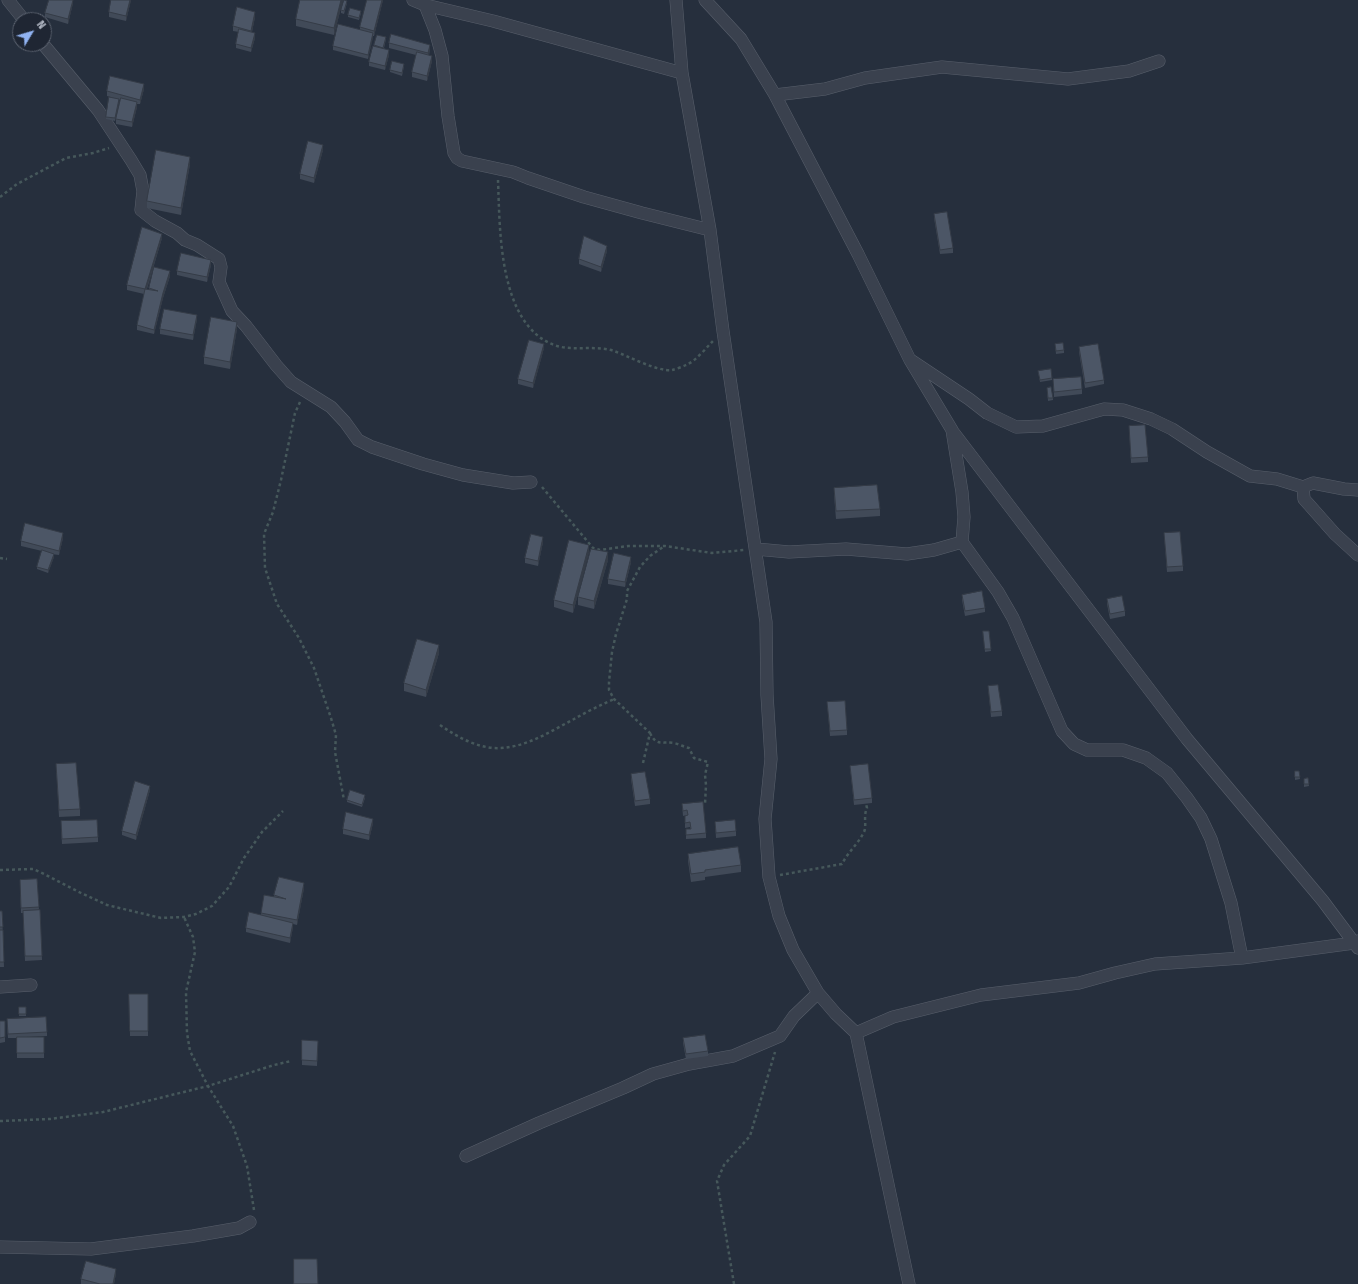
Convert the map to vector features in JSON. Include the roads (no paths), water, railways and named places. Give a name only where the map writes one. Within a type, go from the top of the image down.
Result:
[{"type":"street","points":[[8,0],[18,12]]},
{"type":"street","points":[[413,0],[425,5],[493,21],[682,73]]},
{"type":"street","points":[[676,0],[682,73],[710,230],[766,622],[767,695],[771,758],[765,818],[769,877],[780,916],[793,950],[818,993],[836,1014],[856,1033],[909,1284]]},
{"type":"street","points":[[705,0],[741,40],[775,95],[858,254],[910,360],[952,430],[1187,739],[1323,901],[1357,944]]},
{"type":"street","points":[[425,5],[435,30],[442,56],[448,116],[454,153],[462,162],[513,172],[609,204],[710,230]]},
{"type":"street","points":[[50,52],[84,93],[122,144],[140,175],[144,191],[141,210],[177,233],[185,240],[197,245],[218,259],[220,268],[219,282],[232,311],[292,382],[331,407],[345,422],[358,440],[372,447],[423,464],[463,475],[513,483],[531,482]]},
{"type":"street","points":[[775,95],[825,89],[865,78],[942,67],[1068,80],[1129,71],[1159,61]]},
{"type":"street","points":[[910,360],[969,399],[987,414],[1016,427],[1043,426],[1104,409],[1123,410],[1151,419],[1172,429],[1207,452],[1250,476],[1277,479],[1303,487],[1313,484],[1358,490]]},
{"type":"street","points":[[952,430],[962,492],[964,517],[962,542],[998,592],[1013,618],[1062,730],[1074,744],[1087,750],[1123,750],[1146,758],[1167,773],[1201,818],[1211,839],[1231,903],[1242,958]]},
{"type":"street","points":[[1303,487],[1304,499],[1335,534],[1358,555]]},
{"type":"street","points":[[756,549],[789,552],[846,549],[907,554],[934,550],[962,542]]},
{"type":"street","points":[[856,1033],[893,1017],[981,995],[1079,983],[1115,972],[1155,964],[1242,958],[1357,944]]},
{"type":"street","points":[[0,987],[31,984]]},
{"type":"street","points":[[466,1156],[653,1074],[689,1064],[733,1056],[780,1036],[794,1016],[818,993]]},
{"type":"street","points":[[0,1246],[91,1249],[193,1236],[239,1228],[250,1222]]}]
